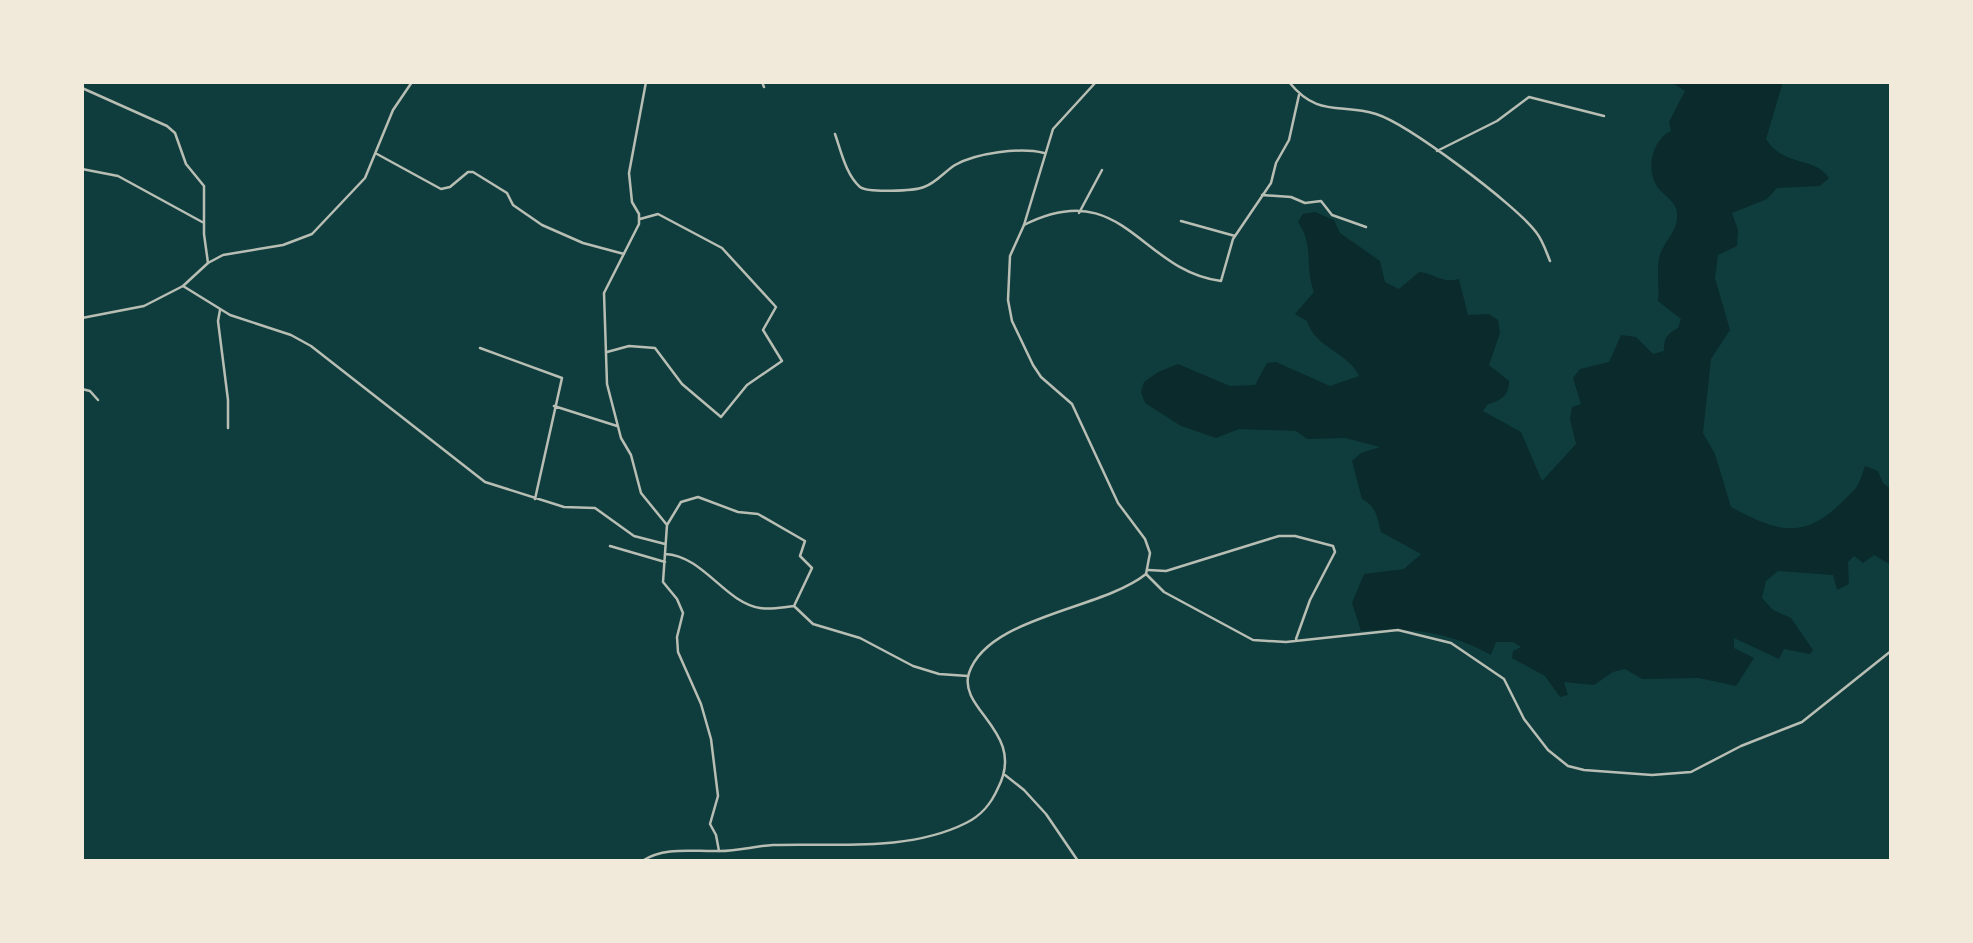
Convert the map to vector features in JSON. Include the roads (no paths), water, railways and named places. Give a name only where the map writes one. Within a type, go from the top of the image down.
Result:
[{"type":"street","points":[[82,318],[138,309],[183,286],[208,262],[232,252],[283,245],[312,234],[365,178],[393,110],[412,82]]},
{"type":"street","points":[[646,82],[629,173],[632,202],[640,219],[604,293],[607,384],[617,426],[631,455],[641,493],[667,525]]},
{"type":"street","points":[[762,82],[764,87]]},
{"type":"street","points":[[1097,82],[1055,125],[1044,153],[1024,225],[1010,256],[1008,300],[1012,321],[1041,377],[1067,399],[1079,416],[1118,503],[1149,546],[1147,572],[1164,592],[1246,638],[1295,641],[1391,630],[1434,636],[1458,646],[1495,671],[1507,683],[1524,719],[1548,750],[1575,769],[1682,774],[1802,722],[1891,651]]},
{"type":"street","points":[[1289,82],[1299,95],[1328,108],[1384,117],[1437,151],[1517,211],[1537,233],[1550,261]]},
{"type":"street","points":[[82,88],[167,125],[175,132],[183,159],[204,186],[208,262]]},
{"type":"street","points":[[1024,225],[1059,210],[1099,215],[1121,223],[1175,265],[1219,281],[1223,279],[1235,236],[1270,186],[1276,163],[1289,140],[1299,95]]},
{"type":"street","points":[[1437,151],[1497,121],[1529,97],[1604,116]]},
{"type":"street","points":[[835,134],[850,174],[860,187],[869,191],[926,187],[956,164],[977,157],[1031,150],[1044,153]]},
{"type":"street","points":[[377,154],[441,189],[450,187],[468,172],[473,172],[507,193],[513,205],[550,229],[583,243],[624,254]]},
{"type":"street","points":[[82,169],[118,176],[204,223]]},
{"type":"street","points":[[1079,213],[1102,170]]},
{"type":"street","points":[[1262,195],[1291,197],[1305,203],[1321,201],[1332,215],[1366,227]]},
{"type":"street","points":[[606,352],[629,346],[655,348],[682,384],[722,417],[747,385],[782,361],[764,332],[776,307],[729,254],[658,214],[640,219]]},
{"type":"street","points":[[1181,221],[1235,236]]},
{"type":"street","points":[[183,286],[243,321],[291,335],[311,346],[391,406],[477,477],[564,507],[595,508],[634,536],[665,544]]},
{"type":"street","points":[[220,310],[218,321],[228,400],[228,428]]},
{"type":"street","points":[[481,348],[561,376],[535,499]]},
{"type":"street","points":[[82,389],[90,391],[98,400]]},
{"type":"street","points":[[554,406],[617,426]]},
{"type":"street","points":[[719,851],[716,835],[710,824],[718,796],[711,739],[701,704],[679,656],[677,637],[683,612],[677,598],[663,582],[667,525],[681,502],[698,497],[738,512],[758,514],[805,541],[800,556],[812,568],[793,606]]},
{"type":"street","points":[[642,861],[667,851],[719,851],[919,839],[976,817],[991,802],[1004,775],[1006,750],[968,688],[968,676],[975,662],[1009,631],[1098,599],[1147,572],[1166,571],[1279,536],[1295,536],[1333,546],[1335,551],[1310,600],[1295,641]]},
{"type":"street","points":[[610,546],[665,562]]},
{"type":"street","points":[[665,554],[684,558],[750,605],[772,609],[793,606]]},
{"type":"street","points":[[793,606],[813,624],[860,638],[914,666],[939,674],[968,676]]},
{"type":"street","points":[[1004,775],[1024,790],[1045,814],[1078,861]]},
{"type":"water","points":[[1671,82],[1783,82],[1766,139],[1781,154],[1816,167],[1829,178],[1820,186],[1777,188],[1767,199],[1732,213],[1738,230],[1737,246],[1718,255],[1715,278],[1730,330],[1711,359],[1703,433],[1715,454],[1731,507],[1774,526],[1799,528],[1825,516],[1853,492],[1865,466],[1878,471],[1883,483],[1891,489],[1891,565],[1874,555],[1863,563],[1854,556],[1848,562],[1849,584],[1837,590],[1833,575],[1778,571],[1766,581],[1762,598],[1773,610],[1791,618],[1813,650],[1810,654],[1784,649],[1779,659],[1734,638],[1734,648],[1754,658],[1736,686],[1699,678],[1642,679],[1625,669],[1613,672],[1594,685],[1564,682],[1568,695],[1560,697],[1545,676],[1512,658],[1513,651],[1521,647],[1513,642],[1496,642],[1491,655],[1459,641],[1428,632],[1361,631],[1352,603],[1364,574],[1404,569],[1421,554],[1381,532],[1373,509],[1362,499],[1352,461],[1361,453],[1380,447],[1345,438],[1307,439],[1296,431],[1239,429],[1216,438],[1181,426],[1145,403],[1141,392],[1144,382],[1158,372],[1178,364],[1230,386],[1255,385],[1267,363],[1276,362],[1330,386],[1359,376],[1347,361],[1317,338],[1307,321],[1295,314],[1314,292],[1308,248],[1298,222],[1303,214],[1315,212],[1334,220],[1340,233],[1380,261],[1385,282],[1399,289],[1419,272],[1447,280],[1459,279],[1468,315],[1489,314],[1498,320],[1500,333],[1489,365],[1509,381],[1509,386],[1503,397],[1487,405],[1483,411],[1521,432],[1542,481],[1576,444],[1570,419],[1572,407],[1581,404],[1573,378],[1580,369],[1609,362],[1621,335],[1636,337],[1653,354],[1664,351],[1666,337],[1678,328],[1681,319],[1658,301],[1659,257],[1675,228],[1677,212],[1655,183],[1651,168],[1656,146],[1671,131],[1669,122],[1685,91]]}]
